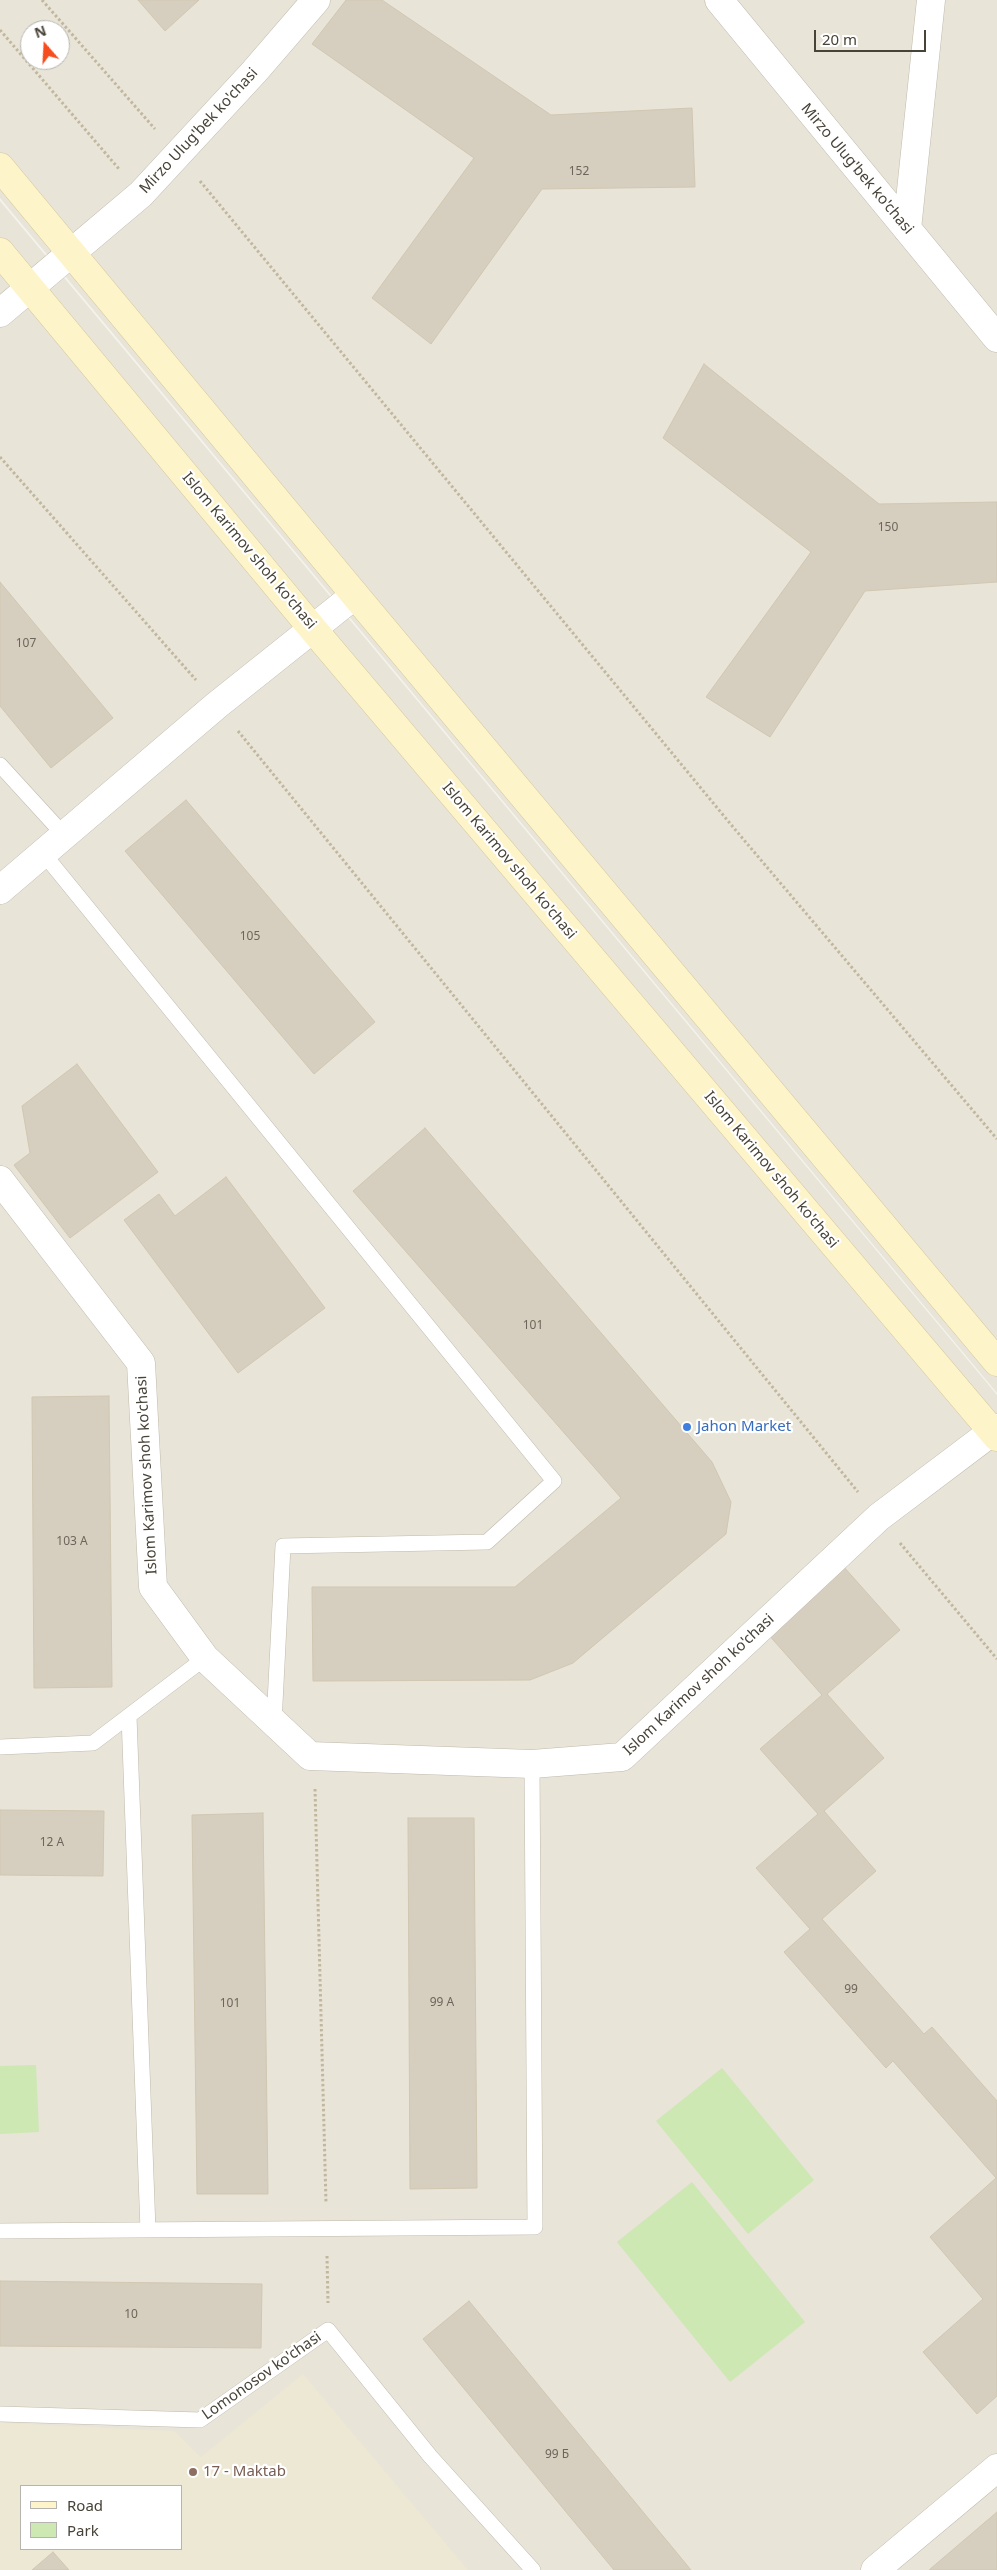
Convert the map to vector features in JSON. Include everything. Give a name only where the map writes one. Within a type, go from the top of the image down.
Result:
[{"type":"main road","points":[[0,167],[354,594],[997,1362]]},
{"type":"main road","name":"Islom Karimov shoh ko'chasi","points":[[0,252],[312,628],[995,1433]]},
{"type":"street","name":"Mirzo Ulug'bek ko'chasi","points":[[72,252],[141,194],[254,72],[316,0]]},
{"type":"street","name":"Mirzo Ulug'bek ko'chasi","points":[[719,0],[997,338]]},
{"type":"street","points":[[907,229],[930,0]]},
{"type":"street","points":[[0,313],[72,252]]},
{"type":"street","points":[[0,890],[217,705],[354,594]]},
{"type":"street","name":"Islom Karimov shoh ko'chasi","points":[[0,1180],[141,1363],[153,1587],[205,1658],[312,1756],[532,1764],[622,1757],[879,1517],[995,1433]]},
{"type":"street","points":[[875,2570],[997,2468]]},
{"type":"lane","points":[[0,765],[64,835]]},
{"type":"lane","points":[[43,853],[554,1481],[486,1542],[283,1546],[274,1723]]},
{"type":"lane","points":[[0,1746],[93,1744],[205,1658]]},
{"type":"lane","points":[[129,1716],[148,2230]]},
{"type":"lane","points":[[0,2231],[535,2227],[532,1764]]},
{"type":"lane","name":"Lomonosov ko'chasi","points":[[0,2414],[200,2420],[328,2330],[430,2456],[533,2570]]},
{"type":"path","points":[[42,0],[178,154],[726,819],[997,1140]]},
{"type":"path","points":[[0,30],[141,194]]},
{"type":"path","points":[[0,457],[217,705],[879,1517],[997,1658]]},
{"type":"path","points":[[312,1756],[328,2330]]},
{"type":"shaded area","points":[[0,0],[997,0],[997,1393],[0,198]]},
{"type":"shaded area","points":[[0,201],[997,1395],[997,2570],[0,2570]]},
{"type":"shaded area","name":"17 - Maktab","points":[[303,2374],[468,2570],[0,2570],[0,2423],[174,2431],[201,2457]]},
{"type":"green space","points":[[36,2065],[39,2132],[0,2134],[0,2066]]},
{"type":"green space","points":[[722,2068],[814,2180],[748,2234],[656,2121]]},
{"type":"green space","points":[[692,2182],[805,2322],[730,2382],[617,2242]]},
{"type":"building","points":[[138,0],[199,0],[165,31]]},
{"type":"building","points":[[346,0],[382,0],[551,115],[692,108],[695,187],[542,189],[431,344],[372,298],[474,158],[312,44]]},
{"type":"building","points":[[704,364],[879,504],[997,502],[997,582],[865,591],[770,737],[706,697],[811,552],[663,438]]},
{"type":"building","points":[[0,582],[113,718],[51,768],[0,706]]},
{"type":"building","points":[[186,800],[375,1022],[314,1074],[125,851]]},
{"type":"building","points":[[77,1064],[158,1172],[70,1238],[14,1165],[30,1153],[22,1106]]},
{"type":"building","points":[[425,1128],[712,1462],[731,1502],[726,1534],[573,1663],[530,1680],[313,1681],[312,1587],[515,1587],[621,1498],[353,1191]]},
{"type":"building","points":[[226,1177],[325,1308],[238,1373],[124,1220],[159,1194],[175,1216]]},
{"type":"building","points":[[109,1396],[112,1687],[34,1688],[32,1397]]},
{"type":"building","points":[[843,1566],[900,1630],[827,1694],[884,1758],[824,1811],[876,1871],[822,1919],[924,2034],[932,2027],[997,2101],[997,2396],[977,2414],[923,2352],[983,2299],[930,2237],[996,2178],[893,2061],[886,2068],[784,1952],[810,1929],[756,1868],[818,1814],[760,1749],[822,1695],[767,1633]]},
{"type":"building","points":[[0,1810],[104,1811],[103,1876],[0,1875]]},
{"type":"building","points":[[263,1813],[268,2194],[197,2194],[192,1815]]},
{"type":"building","points":[[408,1818],[474,1818],[477,2188],[410,2189]]},
{"type":"building","points":[[0,2281],[262,2284],[261,2348],[0,2346]]},
{"type":"building","points":[[469,2301],[691,2570],[614,2570],[423,2339]]},
{"type":"building","points":[[997,2512],[997,2570],[929,2570]]},
{"type":"building","points":[[53,2552],[69,2570],[32,2570]]},
{"type":"place","name":"Jahon Market","points":[[687,1427]]},
{"type":"place","name":"17 - Maktab","points":[[193,2472]]}]
